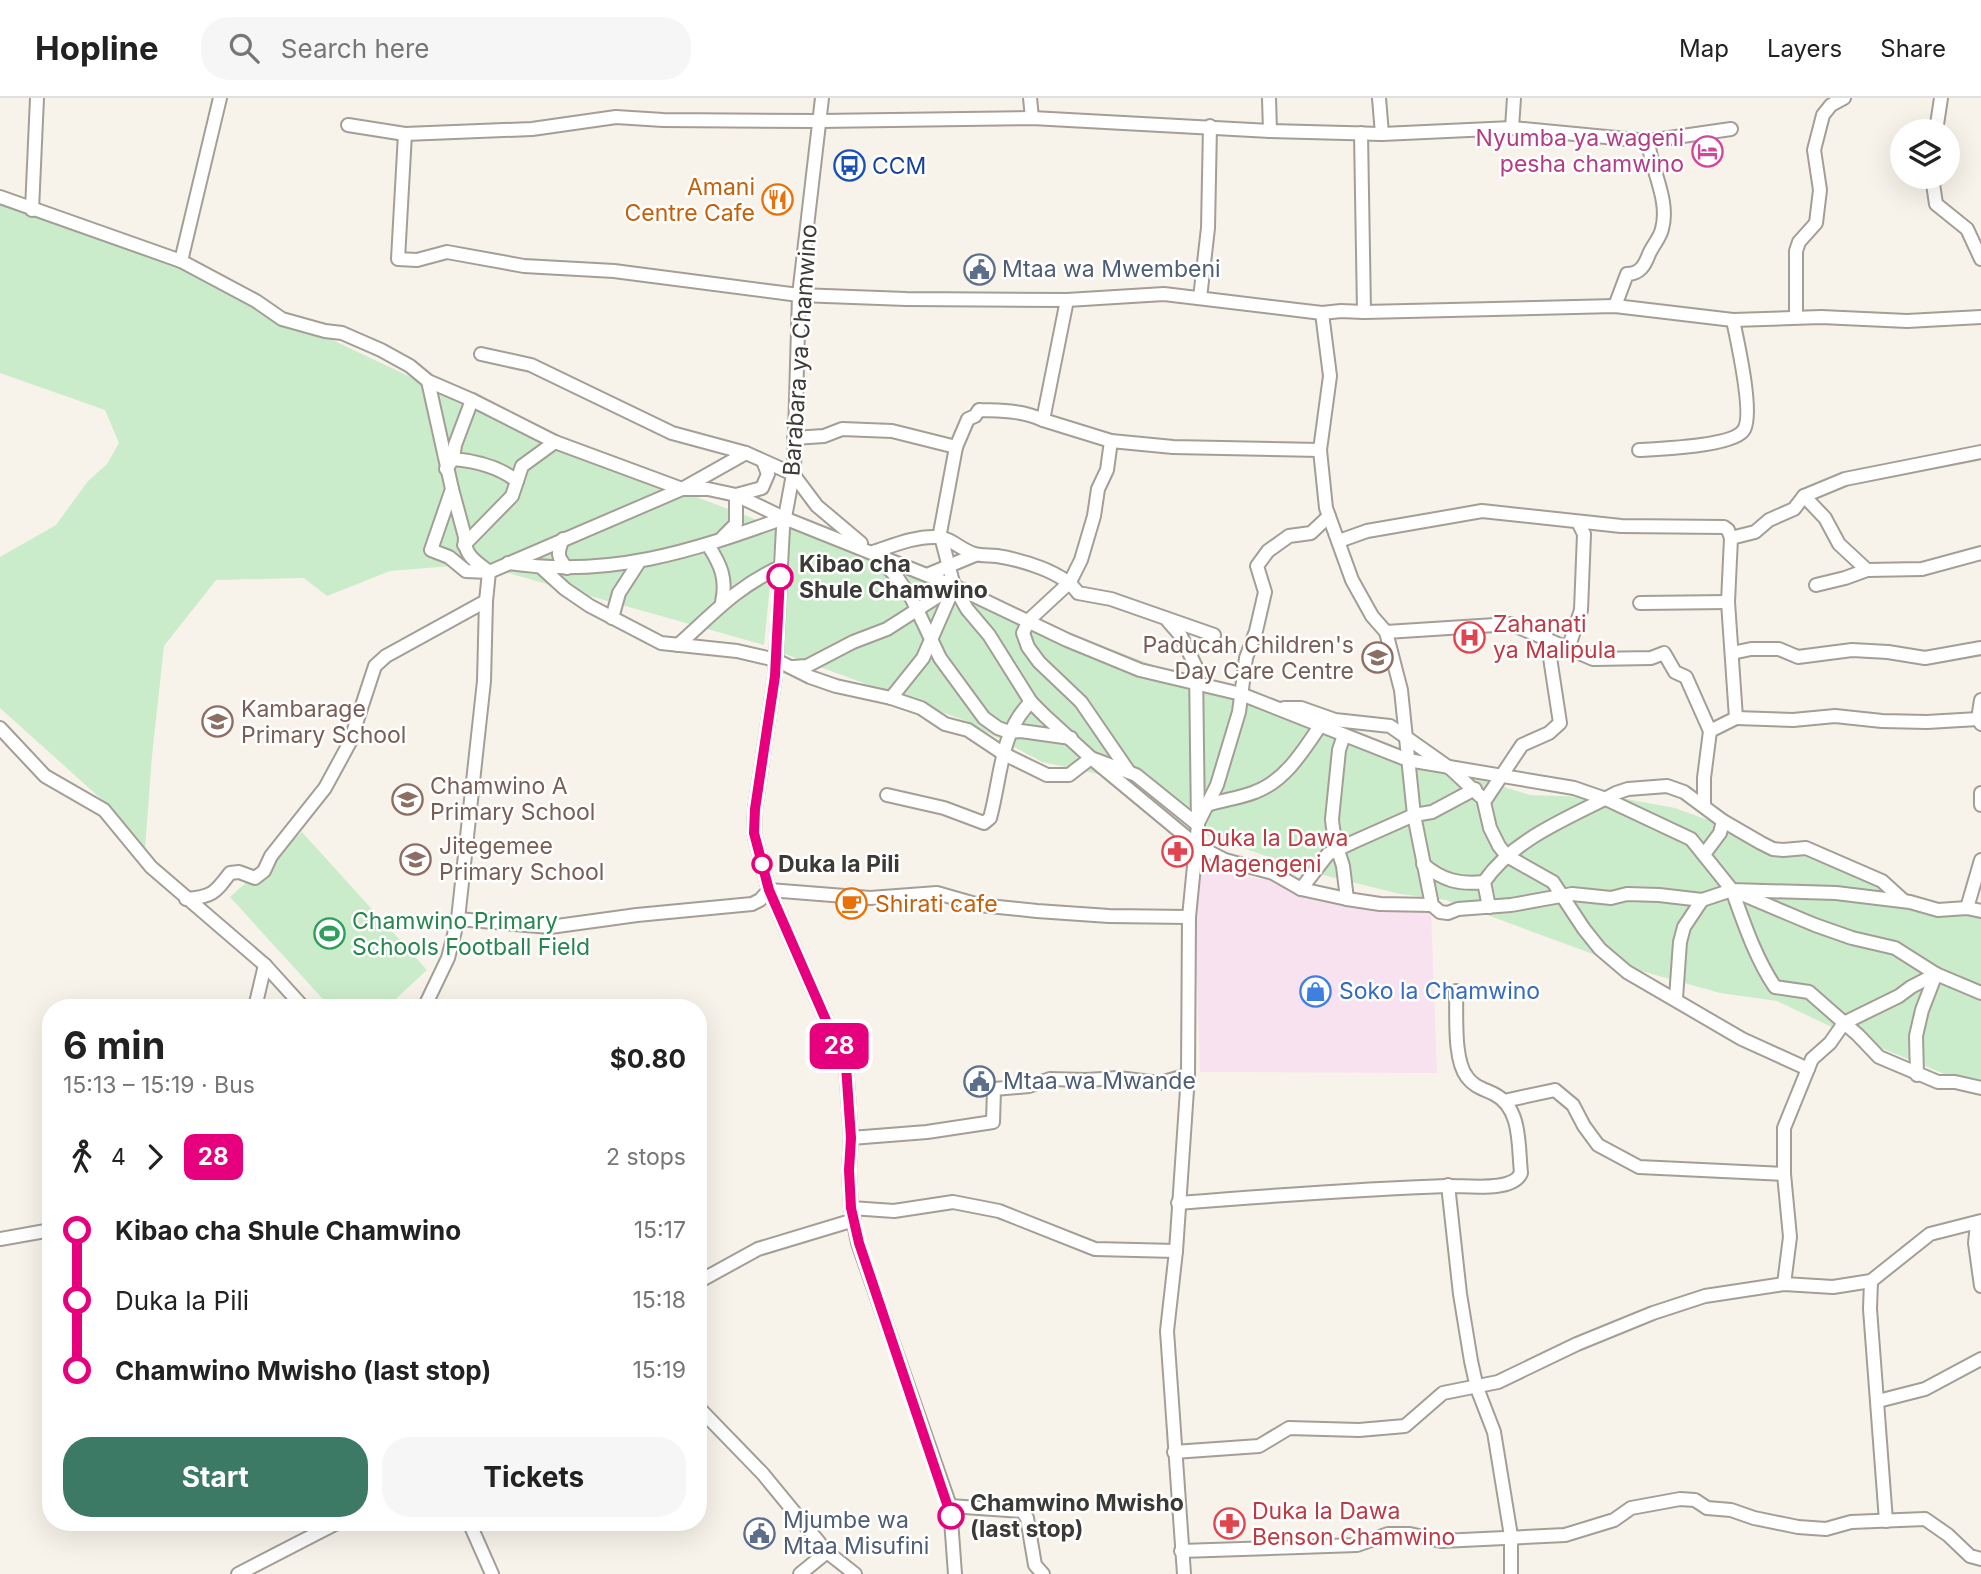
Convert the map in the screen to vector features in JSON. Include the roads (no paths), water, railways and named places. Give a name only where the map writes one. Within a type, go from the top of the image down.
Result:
[{"type":"street","points":[[32,210],[37,98]]},
{"type":"street","points":[[181,261],[220,98]]},
{"type":"street","name":"Barabara ya Chamwino","points":[[822,98],[799,295],[793,474],[784,518],[776,660],[754,833],[769,890],[846,1066],[852,1214],[859,1243],[950,1506],[955,1574]]},
{"type":"street","points":[[1030,98],[1032,118]]},
{"type":"street","points":[[1269,98],[1270,131]]},
{"type":"street","points":[[1379,98],[1382,134]]},
{"type":"street","points":[[1513,128],[1514,98]]},
{"type":"street","points":[[1796,317],[1796,251],[1799,242],[1816,223],[1820,190],[1814,150],[1823,115],[1831,105],[1844,98]]},
{"type":"street","points":[[1938,119],[1941,98]]},
{"type":"street","points":[[348,125],[405,134],[532,129],[616,117],[820,121],[1032,118],[1361,134],[1513,128],[1648,141],[1731,129]]},
{"type":"street","points":[[1200,298],[1208,228],[1210,126]]},
{"type":"street","points":[[405,134],[398,218],[398,259],[416,260],[447,252],[524,266],[614,271],[799,295],[906,299],[1067,300],[1164,294],[1322,313],[1615,306],[1733,320],[1796,317],[1907,321],[1981,317]]},
{"type":"street","points":[[1361,134],[1364,312]]},
{"type":"street","points":[[1615,306],[1627,274],[1634,274],[1644,267],[1662,233],[1662,197],[1650,159],[1648,141]]},
{"type":"street","points":[[1934,189],[1936,204],[1967,229],[1981,259]]},
{"type":"street","points":[[0,197],[181,261],[256,301],[282,319],[342,333],[410,366],[428,381],[555,442],[682,489],[708,489],[736,495],[784,518],[954,586],[1067,640],[1140,670],[1241,694],[1408,760],[1574,788],[1605,799],[1691,839],[1705,853],[1732,890],[1752,943],[1775,987],[1809,992],[1879,1057],[1938,1082],[1955,1082],[1981,1088]]},
{"type":"street","points":[[1043,420],[1067,300]]},
{"type":"street","points":[[1322,313],[1330,376],[1320,450],[1329,516],[1352,580],[1372,617],[1386,632],[1401,690],[1414,815],[1432,905],[1440,912],[1448,912],[1572,894],[1611,898],[1627,894],[1659,895],[1702,900],[1732,890],[1836,893],[1904,902],[1938,911],[1967,908],[1981,911]]},
{"type":"street","points":[[1639,450],[1721,441],[1741,434],[1747,426],[1744,372],[1733,320]]},
{"type":"street","points":[[481,354],[531,365],[672,433],[746,453],[793,474],[817,506],[873,552],[896,576],[918,611],[940,658],[984,718],[998,729],[1009,732],[1021,731],[1071,738]]},
{"type":"street","points":[[428,381],[450,464],[452,489],[465,537],[464,545],[471,559],[489,572]]},
{"type":"street","points":[[450,464],[472,400]]},
{"type":"street","points":[[1320,450],[1173,447],[1111,441],[1030,415],[1003,409],[979,410],[975,416],[968,419],[956,447],[944,506],[941,537],[948,567],[954,586],[967,609],[989,635],[1031,702],[1091,758],[1196,845],[1225,860],[1273,873],[1301,889],[1380,904],[1432,905]]},
{"type":"street","points":[[794,438],[824,436],[842,429],[892,431],[956,447]]},
{"type":"street","points":[[1111,441],[1107,470],[1098,489],[1094,516],[1081,560],[1070,582],[1029,620],[1023,633],[1028,647],[1039,662],[1082,702],[1129,772]]},
{"type":"street","points":[[464,545],[512,496],[522,467],[555,442]]},
{"type":"street","points":[[1731,538],[1755,532],[1769,520],[1794,509],[1804,496],[1845,479],[1981,452]]},
{"type":"street","points":[[452,489],[431,550],[449,557],[466,570],[489,572],[682,489],[746,453]]},
{"type":"street","points":[[450,464],[471,461],[504,471],[517,481]]},
{"type":"street","points":[[736,495],[762,488],[768,474],[763,461]]},
{"type":"street","points":[[713,543],[736,524],[736,495]]},
{"type":"street","points":[[1804,496],[1825,518],[1839,544],[1867,570]]},
{"type":"street","points":[[1339,541],[1367,531],[1482,511],[1621,526],[1724,527],[1731,538],[1728,602],[1736,718]]},
{"type":"street","points":[[1198,825],[1222,771],[1241,694],[1246,658],[1265,592],[1258,566],[1268,551],[1289,536],[1311,533],[1329,516]]},
{"type":"street","points":[[507,563],[542,568],[590,568],[639,562],[713,543],[784,518]]},
{"type":"street","points":[[1568,649],[1581,610],[1584,534],[1578,522]]},
{"type":"street","points":[[873,552],[906,541],[934,536],[975,555]]},
{"type":"street","points":[[563,539],[557,551],[559,559],[567,568]]},
{"type":"street","points":[[713,543],[726,586],[722,602]]},
{"type":"street","points":[[1816,585],[1867,570],[1922,569],[1981,553]]},
{"type":"street","points":[[927,575],[975,555],[995,555],[1034,566],[1070,582],[1078,593],[1111,599],[1214,635]]},
{"type":"street","points":[[612,618],[619,593],[639,562]]},
{"type":"street","points":[[678,645],[722,602],[757,578],[780,567]]},
{"type":"street","points":[[542,568],[565,589],[612,618],[662,643],[737,651],[776,660],[836,686],[891,698],[921,708],[945,724],[968,730],[1004,754],[1047,775],[1069,775],[1091,758]]},
{"type":"street","points":[[428,999],[448,958],[458,919],[484,681],[489,572]]},
{"type":"street","points":[[792,667],[807,666],[853,642],[887,629],[954,586]]},
{"type":"street","points":[[891,698],[923,658],[954,586]]},
{"type":"street","points":[[186,899],[214,893],[230,873],[239,872],[255,878],[264,871],[271,856],[326,788],[350,743],[374,666],[387,656],[486,601]]},
{"type":"street","points":[[1640,603],[1728,602]]},
{"type":"street","points":[[1168,621],[1181,636],[1196,667],[1198,825],[1189,917],[1188,1075],[1176,1251],[1167,1331],[1184,1574]]},
{"type":"street","points":[[1386,632],[1511,624],[1593,659],[1651,658],[1664,653],[1675,672],[1685,677],[1710,731],[1704,778],[1704,805]]},
{"type":"street","points":[[1484,802],[1522,745],[1549,733],[1560,723],[1547,638]]},
{"type":"street","points":[[1732,653],[1751,649],[1779,649],[1798,657],[1852,650],[1925,658],[1981,648]]},
{"type":"street","points":[[1710,731],[1736,718],[1793,720],[1835,716],[1882,722],[1980,721],[1981,700]]},
{"type":"street","points":[[887,795],[944,808],[984,823],[990,818],[1009,732],[1018,714],[1031,702]]},
{"type":"street","points":[[1274,708],[1301,708],[1335,720],[1390,726],[1406,736],[1475,789],[1484,802],[1490,828],[1507,856],[1553,882],[1584,929],[1600,948],[1627,972],[1676,998],[1742,1039],[1808,1069]]},
{"type":"street","points":[[1207,805],[1255,792],[1273,783],[1297,759],[1320,726]]},
{"type":"street","points":[[0,728],[45,776],[104,810],[151,867],[265,965],[296,999]]},
{"type":"street","points":[[1344,735],[1339,750],[1333,831],[1343,866],[1347,899]]},
{"type":"street","points":[[1091,758],[1129,772],[1198,825]]},
{"type":"street","points":[[1489,907],[1484,881],[1495,865],[1526,841],[1628,789],[1667,786],[1684,792],[1723,821],[1773,849],[1805,848],[1882,881],[1904,902]]},
{"type":"street","points":[[1301,889],[1328,854],[1336,849],[1414,815],[1432,812],[1475,789]]},
{"type":"street","points":[[1981,794],[1981,806]]},
{"type":"street","points":[[1705,853],[1720,833],[1723,821]]},
{"type":"street","points":[[1333,831],[1338,841],[1351,843]]},
{"type":"street","points":[[1967,908],[1981,860]]},
{"type":"street","points":[[1423,864],[1445,879],[1463,884],[1484,881]]},
{"type":"street","points":[[458,919],[550,927],[752,904],[769,890],[870,898],[937,893],[979,905],[1078,915],[1189,917]]},
{"type":"street","points":[[1732,890],[1852,938],[1895,948],[1936,974],[1981,993]]},
{"type":"street","points":[[1787,914],[1782,907],[1782,900],[1788,892]]},
{"type":"street","points":[[1676,998],[1680,942],[1684,927],[1702,900]]},
{"type":"street","points":[[257,999],[265,965]]},
{"type":"street","points":[[1784,1284],[1790,1237],[1784,1174],[1784,1128],[1812,1059],[1830,1043],[1844,1023],[1936,974]]},
{"type":"street","points":[[1917,1075],[1916,1036],[1922,1010],[1936,974]]},
{"type":"street","points":[[1178,1203],[1448,1185],[1495,1186],[1518,1179],[1521,1173],[1516,1119],[1504,1101],[1482,1090],[1467,1078],[1460,1063],[1455,991]]},
{"type":"street","points":[[851,1138],[927,1132],[993,1122],[994,1089],[1028,1086],[1051,1079],[1118,1078],[1160,1083],[1188,1075]]},
{"type":"street","points":[[1504,1101],[1555,1090],[1573,1105],[1598,1145],[1639,1167],[1784,1174]]},
{"type":"street","points":[[1448,1185],[1460,1294],[1477,1388],[1493,1432],[1511,1536],[1512,1570],[1524,1574]]},
{"type":"street","points":[[707,1277],[758,1249],[852,1214],[953,1202],[999,1211],[1095,1249],[1176,1251]]},
{"type":"street","points":[[1174,1452],[1259,1446],[1289,1428],[1359,1430],[1405,1426],[1443,1393],[1498,1382],[1577,1344],[1653,1313],[1705,1296],[1784,1284],[1833,1287],[1871,1281],[1930,1234],[1979,1222],[1975,1243],[1981,1286]]},
{"type":"street","points":[[0,1239],[42,1232]]},
{"type":"street","points":[[1871,1281],[1870,1309],[1886,1521]]},
{"type":"street","points":[[1878,1401],[1925,1389],[1981,1359]]},
{"type":"street","points":[[707,1417],[763,1474],[827,1552],[855,1574]]},
{"type":"street","points":[[1181,1551],[1357,1545],[1388,1534],[1410,1534],[1441,1541],[1565,1535],[1614,1520],[1631,1508],[1680,1499],[1695,1500],[1707,1508],[1731,1510],[1798,1527],[1826,1529],[1851,1522],[1925,1519],[1948,1535],[1970,1556],[1981,1559]]},
{"type":"street","points":[[950,1506],[1022,1511],[1027,1518],[1035,1565],[1043,1574]]},
{"type":"street","points":[[239,1574],[256,1570],[320,1531]]},
{"type":"street","points":[[473,1531],[492,1574]]},
{"type":"street","points":[[800,1574],[827,1552]]},
{"type":"place","name":"Nyumba ya wageni pesha chamwino","points":[[1707,151]]},
{"type":"place","name":"CCM","points":[[849,166]]},
{"type":"place","name":"Amani Centre Cafe","points":[[778,200]]},
{"type":"place","name":"Mtaa wa Mwembeni","points":[[979,269]]},
{"type":"place","name":"Kibao cha Shule Chamwino","points":[[780,577]]},
{"type":"place","name":"Zahanati ya Malipula","points":[[1470,637]]},
{"type":"place","name":"Paducah Children's Day Care Centre","points":[[1377,658]]},
{"type":"place","name":"Kambarage Primary School","points":[[218,722]]},
{"type":"place","name":"Chamwino A Primary School","points":[[407,799]]},
{"type":"place","name":"Duka la Dawa Magengeni","points":[[1177,851]]},
{"type":"place","name":"Jitegemee Primary School","points":[[416,859]]},
{"type":"place","name":"Duka la Pili","points":[[762,864]]},
{"type":"place","name":"Shirati cafe","points":[[852,904]]},
{"type":"place","name":"Chamwino Primary Schools Football Field","points":[[329,934]]},
{"type":"place","name":"Soko la Chamwino","points":[[1316,991]]},
{"type":"place","name":"Mtaa wa Mwande","points":[[980,1081]]},
{"type":"place","name":"Chamwino Mwisho (last stop)","points":[[951,1516]]},
{"type":"place","name":"Duka la Dawa Benson Chamwino","points":[[1229,1524]]},
{"type":"place","name":"Mjumbe wa Mtaa Misufini","points":[[760,1533]]}]
